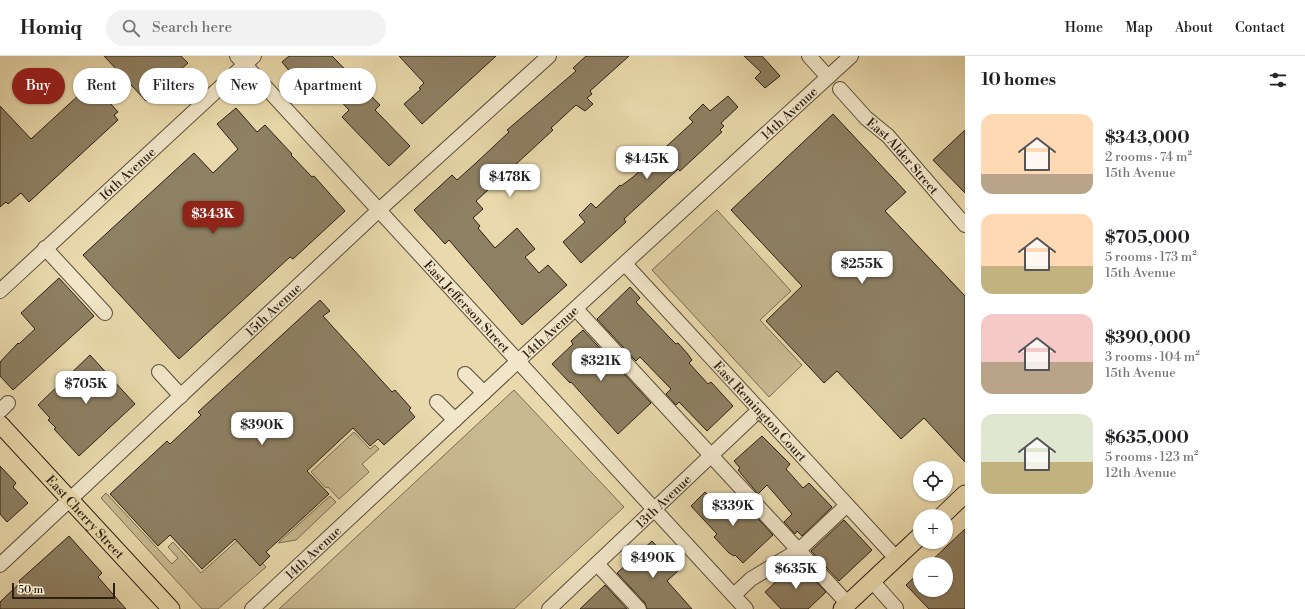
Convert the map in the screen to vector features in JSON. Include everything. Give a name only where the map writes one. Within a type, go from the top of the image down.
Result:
[{"type":"main road","name":"East Cherry Street","points":[[2,419],[70,500],[171,609]]},
{"type":"main road","points":[[952,509],[963,501]]},
{"type":"main road","points":[[845,606],[913,542]]},
{"type":"street","name":"15th Avenue","points":[[0,565],[379,210],[549,56]]},
{"type":"street","points":[[809,56],[828,77]]},
{"type":"street","name":"14th Avenue","points":[[252,609],[518,361],[851,56]]},
{"type":"street","name":"East Jefferson Street","points":[[245,59],[379,210],[746,609]]},
{"type":"street","name":"16th Avenue","points":[[0,291],[245,59]]},
{"type":"street","name":"East Alder Street","points":[[840,89],[866,118],[888,136],[965,224]]},
{"type":"street","points":[[45,248],[105,313]]},
{"type":"street","name":"East Remington Court","points":[[625,264],[896,558]]},
{"type":"street","points":[[576,309],[799,550],[845,606]]},
{"type":"street","points":[[159,372],[181,396]]},
{"type":"street","points":[[466,374],[484,393]]},
{"type":"street","points":[[437,402],[455,420]]},
{"type":"street","name":"13th Avenue","points":[[549,609],[760,410]]},
{"type":"street","points":[[734,595],[751,579],[799,550],[847,505]]},
{"type":"street","points":[[597,564],[639,609]]},
{"type":"street","points":[[872,581],[896,608]]},
{"type":"shaded area","points":[[717,210],[791,291],[760,320],[802,365],[769,397],[652,270]]},
{"type":"shaded area","points":[[514,390],[624,507],[514,609],[279,609]]},
{"type":"shaded area","points":[[354,432],[370,449],[375,445],[379,449],[362,464],[369,472],[339,499],[311,472]]},
{"type":"shaded area","points":[[106,493],[172,564],[178,558],[168,547],[173,542],[201,573],[240,538],[266,567],[218,609],[202,609],[101,498]]},
{"type":"shaded area","points":[[330,496],[336,502],[296,540],[278,543]]},
{"type":"building","points":[[104,56],[181,56],[188,63],[182,68],[139,68],[139,94],[131,85],[131,68],[115,68]]},
{"type":"building","points":[[289,56],[332,56],[344,68],[287,68],[282,62]]},
{"type":"building","points":[[399,56],[496,56],[422,124],[404,104],[421,89],[419,88],[424,83]]},
{"type":"building","points":[[586,56],[629,56],[590,91],[592,94],[587,98],[593,104],[585,111],[576,105],[551,128],[553,130],[476,201],[483,209],[473,218],[480,226],[478,228],[495,248],[517,228],[535,249],[525,257],[539,273],[548,265],[567,285],[522,325],[449,240],[445,244],[414,210],[452,175],[457,180],[509,132],[507,130],[576,71],[573,68]]},
{"type":"building","points":[[744,56],[762,56],[780,76],[765,88],[755,78],[761,72]]},
{"type":"building","points":[[728,96],[738,107],[721,123],[724,126],[720,130],[722,132],[680,171],[678,169],[624,219],[626,222],[581,263],[563,242],[585,222],[579,215],[591,203],[596,208],[620,185],[621,186],[633,177],[693,122],[689,118],[703,104],[710,111]]},
{"type":"building","points":[[73,100],[73,104],[111,104],[118,112],[114,115],[118,120],[29,202],[21,193],[8,204],[6,202],[0,207],[0,106],[31,139]]},
{"type":"building","points":[[376,101],[380,105],[375,110],[410,146],[389,166],[342,117],[349,110],[343,104],[376,104]]},
{"type":"building","points":[[236,108],[257,132],[265,125],[292,154],[291,155],[312,177],[314,176],[345,211],[293,259],[290,257],[179,359],[83,255],[194,153],[213,173],[238,149],[217,124]]},
{"type":"building","points":[[833,114],[906,192],[885,211],[965,296],[965,462],[924,418],[901,439],[837,371],[824,383],[766,321],[802,286],[731,210]]},
{"type":"building","points":[[965,130],[965,193],[933,160]]},
{"type":"building","points":[[59,278],[94,316],[13,390],[0,376],[0,362],[18,343],[19,344],[35,329],[21,313]]},
{"type":"building","points":[[630,287],[640,298],[636,302],[676,344],[678,343],[687,353],[692,360],[689,363],[708,384],[711,382],[733,406],[707,431],[679,402],[676,405],[666,394],[671,389],[640,357],[636,361],[597,319]]},
{"type":"building","points":[[320,300],[330,311],[323,316],[392,392],[395,390],[411,408],[409,410],[415,417],[384,445],[378,439],[370,446],[353,428],[307,471],[329,494],[266,552],[270,556],[260,566],[235,539],[202,569],[170,535],[158,546],[110,494],[167,441],[170,444],[201,415],[198,412]]},
{"type":"building","points":[[583,330],[651,403],[618,434],[571,382],[570,383],[552,364],[573,344],[571,341]]},
{"type":"building","points":[[90,355],[135,404],[79,456],[54,429],[56,428],[48,420],[50,418],[38,405]]},
{"type":"building","points":[[762,436],[790,464],[786,469],[803,488],[809,483],[832,507],[802,536],[797,531],[795,534],[784,522],[792,514],[767,485],[758,494],[738,470],[740,468],[734,461]]},
{"type":"building","points":[[0,466],[16,483],[13,487],[28,503],[7,522],[0,514]]},
{"type":"building","points":[[705,492],[709,496],[715,494],[737,518],[748,508],[773,535],[743,563],[735,555],[734,556],[729,553],[714,537],[717,534],[691,506]]},
{"type":"building","points":[[844,520],[872,550],[839,581],[811,551]]},
{"type":"building","points":[[965,529],[965,609],[929,609],[918,597],[953,597],[953,557],[935,557],[944,549],[953,549],[953,540]]},
{"type":"building","points":[[69,536],[102,573],[98,577],[126,609],[0,609],[0,602],[20,583],[19,581]]},
{"type":"building","points":[[652,541],[679,570],[667,581],[692,609],[647,609],[645,603],[617,573]]},
{"type":"building","points":[[797,562],[826,592],[808,609],[781,609],[765,592]]},
{"type":"building","points":[[913,578],[913,592],[906,585]]},
{"type":"building","points":[[605,585],[627,609],[580,609]]}]
